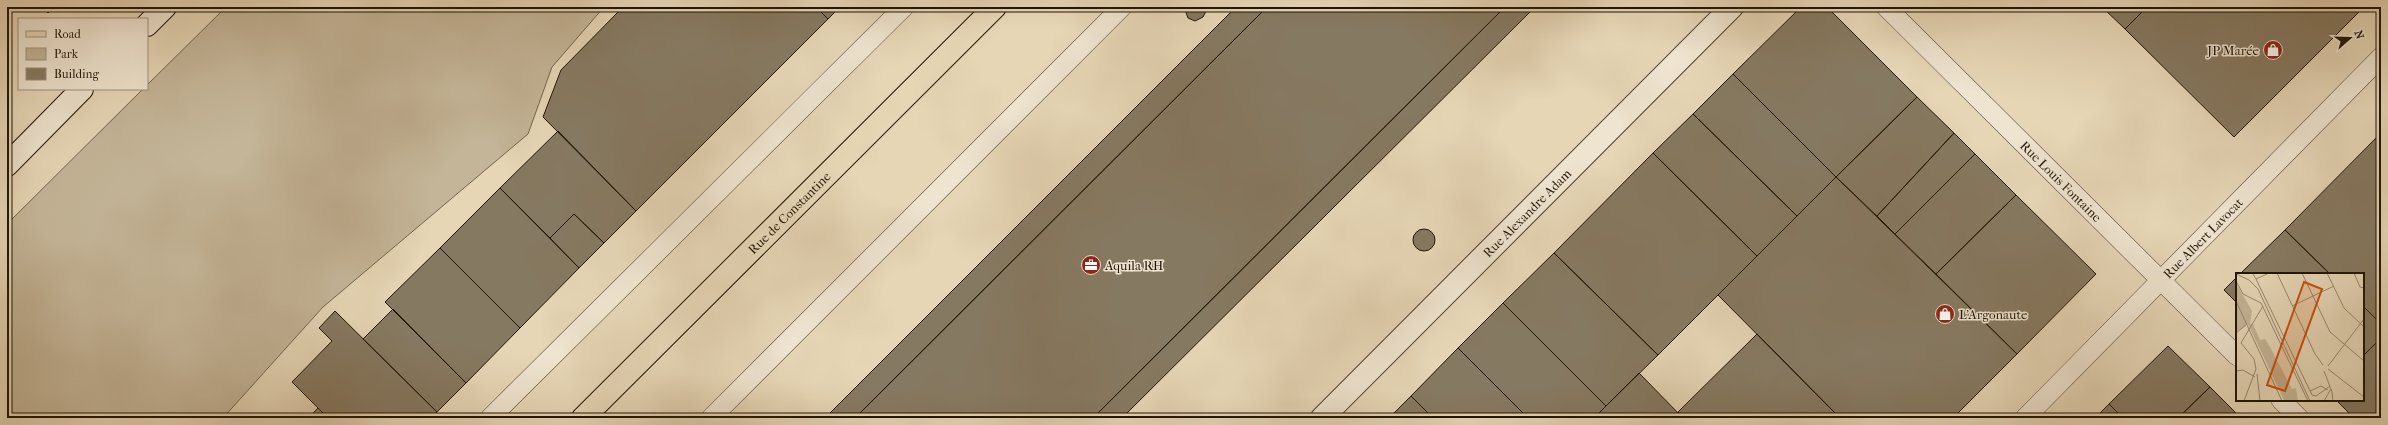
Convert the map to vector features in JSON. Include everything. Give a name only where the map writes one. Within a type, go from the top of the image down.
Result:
[{"type":"main road","name":"Rue de Constantine","points":[[583,418],[995,7]]},
{"type":"street","points":[[148,24],[165,7]]},
{"type":"street","name":"Rue Alexandre Adam","points":[[1322,418],[1732,7]]},
{"type":"street","points":[[7,165],[81,90]]},
{"type":"lane","points":[[490,418],[904,7]]},
{"type":"lane","points":[[711,418],[1122,7]]},
{"type":"lane","name":"Rue Louis Fontaine","points":[[1886,7],[2236,355]]},
{"type":"lane","name":"Rue Albert Lavocat","points":[[2025,418],[2160,279],[2381,57]]},
{"type":"lane","points":[[2282,401],[2299,418]]},
{"type":"green space","points":[[226,7],[604,7],[552,67],[528,134],[323,307],[223,418],[7,418],[7,224],[142,90],[148,90],[148,84]]},
{"type":"building","points":[[42,7],[54,7],[48,13]]},
{"type":"building","points":[[623,7],[816,7],[828,19],[636,211],[543,117],[561,70]]},
{"type":"building","points":[[816,7],[840,7],[828,19]]},
{"type":"building","points":[[1184,7],[1205,7],[1206,11],[1203,17],[1195,21],[1188,18]]},
{"type":"building","points":[[1236,7],[1267,7],[855,418],[825,418]]},
{"type":"building","points":[[1267,7],[1505,7],[1093,418],[855,418]]},
{"type":"building","points":[[1505,7],[1535,7],[1122,418],[1093,418]]},
{"type":"building","points":[[1801,7],[1827,7],[1917,97],[1836,177],[1733,74]]},
{"type":"building","points":[[2102,7],[2147,7],[2125,29]]},
{"type":"building","points":[[2147,7],[2364,7],[2234,137],[2125,29]]},
{"type":"building","points":[[1733,74],[1836,177],[1797,216],[1693,114]]},
{"type":"building","points":[[1917,97],[1954,133],[1877,216],[1836,177]]},
{"type":"building","points":[[1693,114],[1797,216],[1757,256],[1653,153]]},
{"type":"building","points":[[558,131],[636,211],[604,243],[574,214],[550,238],[500,188]]},
{"type":"building","points":[[1954,133],[1975,154],[1895,234],[1877,216]]},
{"type":"building","points":[[2381,133],[2381,324],[2364,307],[2364,273],[2329,273],[2285,230]]},
{"type":"building","points":[[1653,153],[1757,256],[1658,355],[1554,253]]},
{"type":"building","points":[[1975,154],[2016,195],[1936,274],[1895,234]]},
{"type":"building","points":[[1836,177],[2017,354],[1953,418],[1840,418],[1718,295]]},
{"type":"building","points":[[500,188],[579,268],[520,328],[440,248]]},
{"type":"building","points":[[2016,195],[2096,274],[2017,354],[1936,274]]},
{"type":"building","points":[[574,214],[604,243],[579,268],[550,238]]},
{"type":"building","points":[[1424,229],[1432,232],[1435,240],[1432,248],[1424,251],[1416,248],[1413,240],[1416,232]]},
{"type":"building","points":[[2285,230],[2329,273],[2241,273]]},
{"type":"building","points":[[440,248],[520,328],[466,383],[385,302]]},
{"type":"building","points":[[1554,253],[1658,355],[1606,406],[1503,303]]},
{"type":"building","points":[[2236,278],[2236,302],[2224,290]]},
{"type":"building","points":[[1503,303],[1606,406],[1594,418],[1528,418],[1458,348]]},
{"type":"building","points":[[2364,307],[2381,324],[2381,338],[2364,355]]},
{"type":"building","points":[[393,309],[466,383],[437,412],[363,339]]},
{"type":"building","points":[[335,311],[437,412],[430,418],[328,418],[292,382],[332,341],[319,328]]},
{"type":"building","points":[[1757,334],[1840,418],[1683,418],[1678,412]]},
{"type":"building","points":[[2381,338],[2381,418],[2354,418],[2337,401],[2364,401],[2364,355]]},
{"type":"building","points":[[2168,346],[2210,387],[2178,418],[2123,418],[2109,404]]},
{"type":"building","points":[[1458,348],[1528,418],[1433,418],[1411,396]]},
{"type":"building","points":[[1639,373],[1683,418],[1594,418]]},
{"type":"building","points":[[2210,387],[2241,418],[2178,418]]},
{"type":"building","points":[[1411,396],[1433,418],[1389,418]]},
{"type":"building","points":[[2109,404],[2123,418],[2095,418]]},
{"type":"building","points":[[318,408],[328,418],[308,418]]},
{"type":"place","name":"JP Marée","points":[[2273,50]]},
{"type":"place","name":"Aquila RH","points":[[1091,265]]},
{"type":"place","name":"L'Argonaute","points":[[1945,314]]}]
